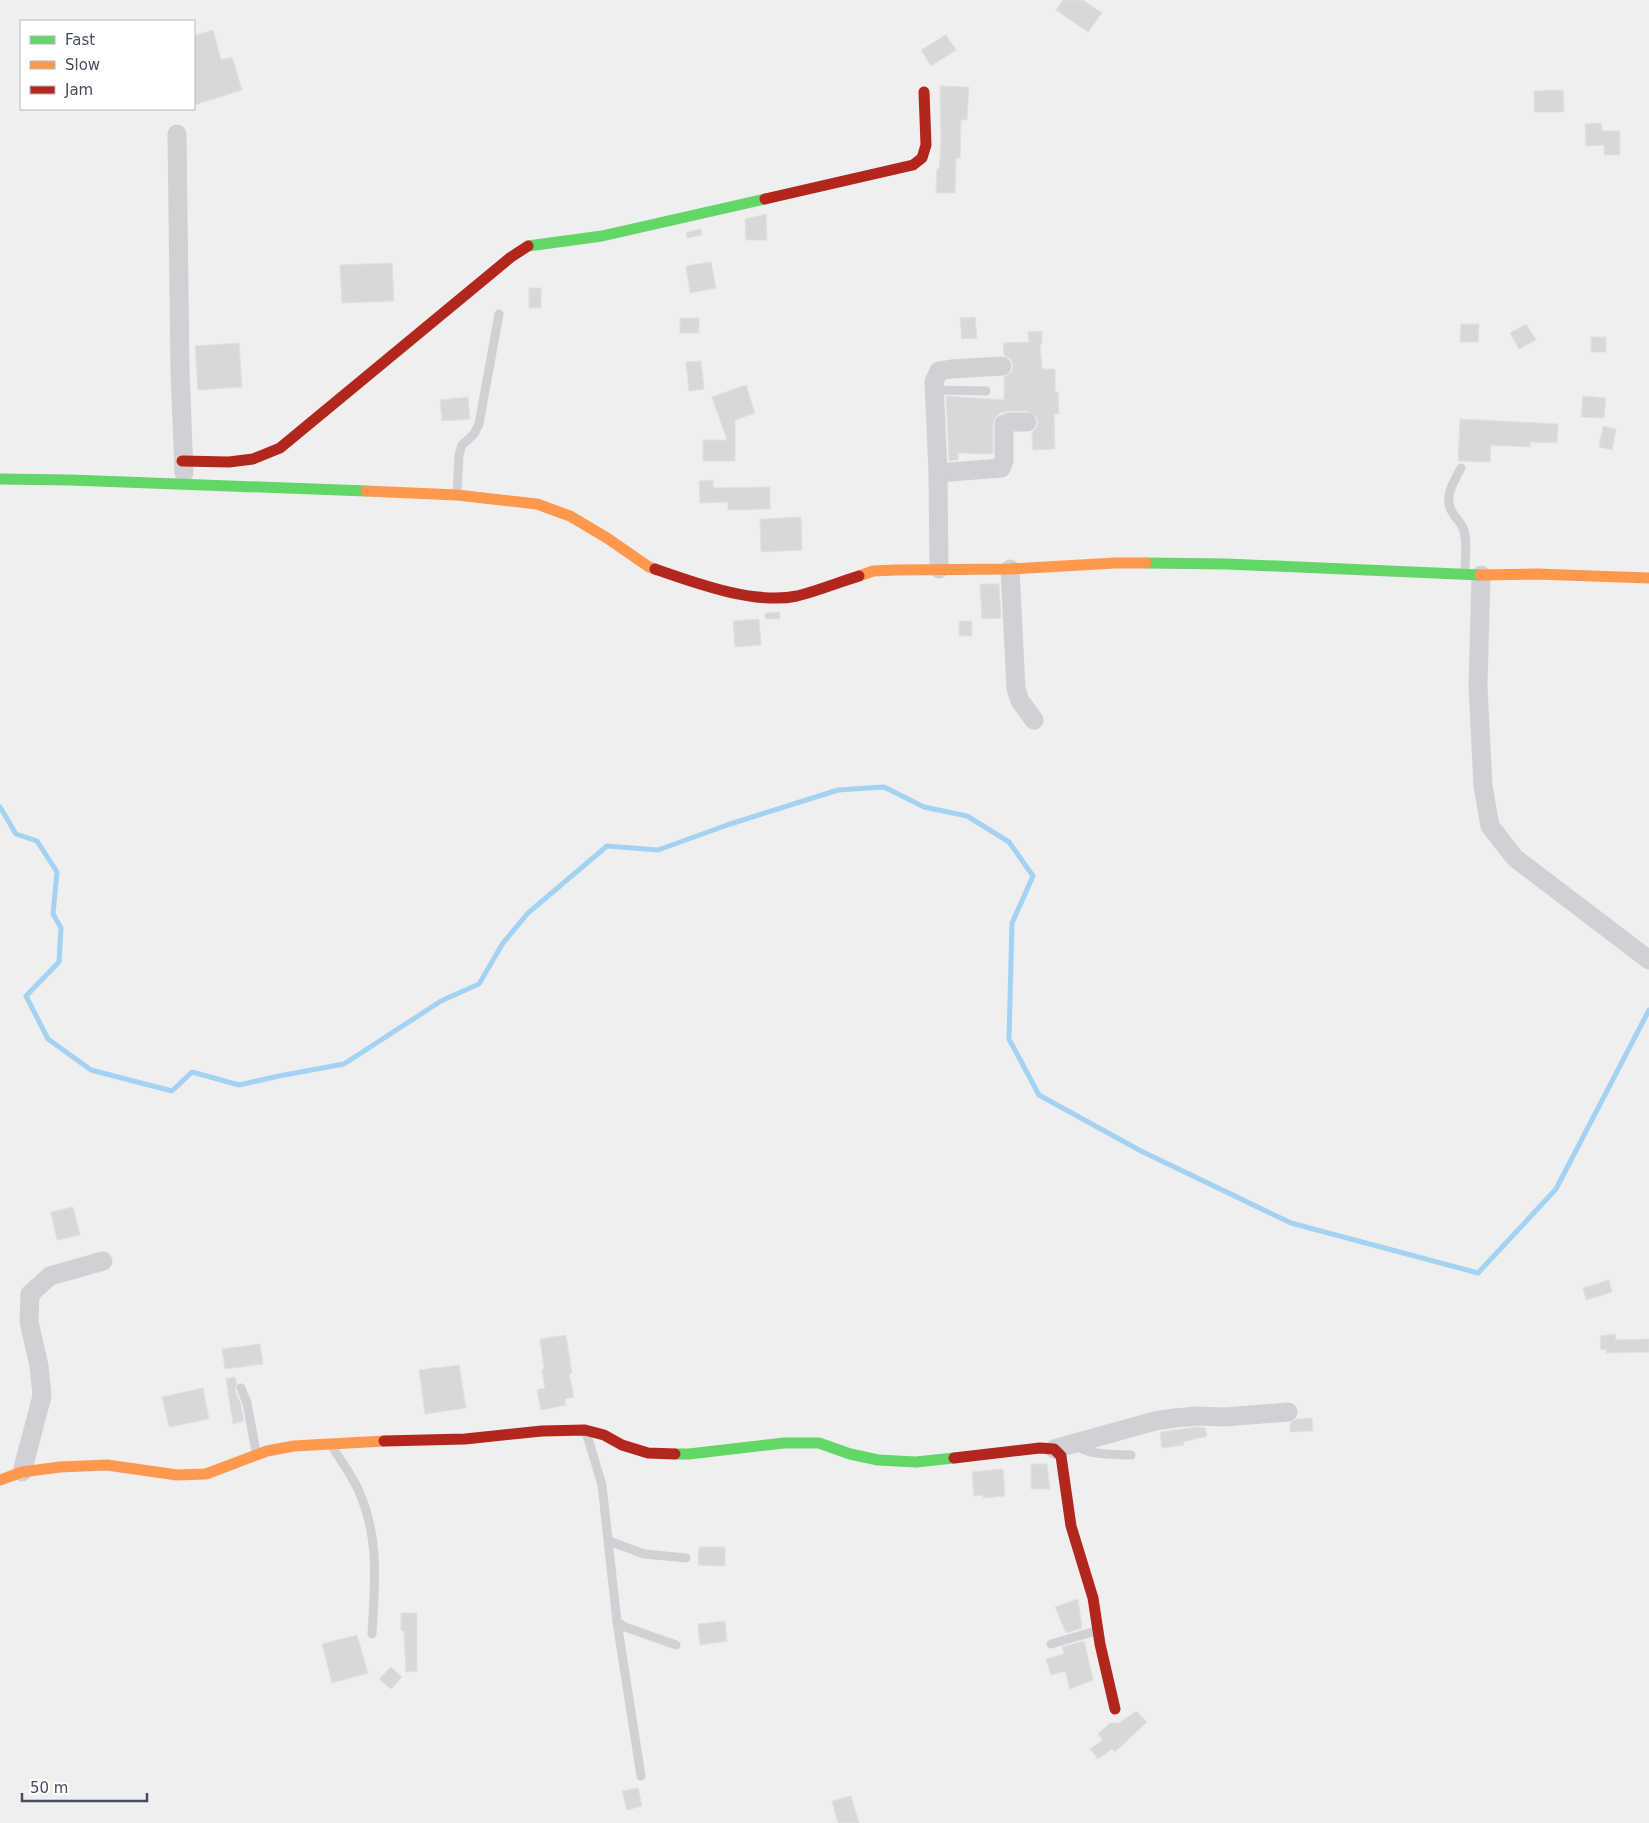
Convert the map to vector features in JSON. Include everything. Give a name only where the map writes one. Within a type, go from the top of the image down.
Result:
[{"type":"street","points":[[182,461],[229,462],[253,459],[280,448],[511,256],[528,246],[602,236],[913,165],[922,158],[926,145],[924,92]]},
{"type":"street","points":[[177,134],[182,461],[185,484]]},
{"type":"street","points":[[939,569],[938,473],[934,382],[939,371],[1002,366]]},
{"type":"street","points":[[938,473],[1001,468],[1004,461],[1004,424],[1027,422]]},
{"type":"street","points":[[0,479],[457,495],[537,504],[570,516],[607,538],[649,567],[683,579],[747,596],[763,598],[796,596],[873,572],[939,569],[1010,569],[1115,563],[1218,564],[1473,575],[1537,574],[1649,578]]},
{"type":"street","points":[[1010,569],[1016,689],[1020,701],[1034,720]]},
{"type":"street","points":[[1473,575],[1483,786],[1490,826],[1515,858],[1649,960]]},
{"type":"street","points":[[22,1472],[42,1396],[39,1366],[30,1322],[30,1294],[50,1276],[103,1261]]},
{"type":"street","points":[[0,1480],[22,1472],[106,1464],[177,1475],[206,1474],[267,1451],[294,1446],[465,1439],[542,1431],[586,1430],[604,1435],[622,1445],[648,1453],[688,1454],[784,1443],[818,1443],[868,1458],[916,1462],[1040,1448],[1054,1449],[1174,1418],[1198,1416],[1224,1417],[1288,1412]]},
{"type":"street","points":[[1054,1449],[1061,1456],[1071,1526],[1093,1598],[1115,1709]]},
{"type":"lane","points":[[457,495],[459,455],[462,446],[474,434],[479,424],[499,314]]},
{"type":"lane","points":[[935,390],[986,391]]},
{"type":"lane","points":[[1461,468],[1448,496],[1449,506],[1463,528],[1473,575]]},
{"type":"lane","points":[[241,1388],[246,1403],[256,1455]]},
{"type":"lane","points":[[586,1430],[602,1485],[617,1622],[641,1776]]},
{"type":"lane","points":[[1076,1443],[1083,1450],[1096,1453],[1131,1454]]},
{"type":"lane","points":[[330,1444],[358,1488],[370,1525],[376,1567],[372,1634]]},
{"type":"lane","points":[[608,1541],[644,1554],[686,1558]]},
{"type":"lane","points":[[617,1622],[625,1627],[676,1645]]},
{"type":"lane","points":[[1051,1644],[1098,1630]]},
{"type":"building","points":[[1063,0],[1083,0],[1102,13],[1088,32],[1056,10]]},
{"type":"building","points":[[213,30],[221,60],[232,57],[242,90],[195,105],[195,36]]},
{"type":"building","points":[[946,35],[956,50],[931,66],[921,50]]},
{"type":"building","points":[[940,86],[969,87],[967,120],[961,120],[960,158],[956,158],[955,193],[936,193],[941,144]]},
{"type":"building","points":[[1563,90],[1564,112],[1534,112],[1534,91]]},
{"type":"building","points":[[1601,123],[1602,131],[1620,131],[1620,155],[1604,155],[1604,145],[1586,146],[1585,124]]},
{"type":"building","points":[[766,214],[767,240],[746,240],[745,219]]},
{"type":"building","points":[[701,229],[702,235],[687,238],[686,232]]},
{"type":"building","points":[[711,262],[716,288],[690,293],[686,266]]},
{"type":"building","points":[[392,263],[394,301],[342,303],[340,265]]},
{"type":"building","points":[[529,288],[541,288],[541,308],[529,308]]},
{"type":"building","points":[[975,317],[977,338],[962,339],[960,318]]},
{"type":"building","points":[[680,318],[699,318],[699,333],[680,333]]},
{"type":"building","points":[[1461,324],[1479,324],[1478,342],[1460,342]]},
{"type":"building","points":[[1526,324],[1536,340],[1519,349],[1510,333]]},
{"type":"building","points":[[1042,331],[1042,344],[1040,344],[1042,369],[1055,369],[1055,392],[1058,392],[1059,414],[1054,414],[1055,449],[1033,450],[1032,432],[1037,427],[1036,416],[1027,411],[1010,411],[1000,413],[995,418],[993,424],[993,454],[958,453],[958,460],[949,461],[946,396],[1004,400],[1004,377],[1012,371],[1013,366],[1011,359],[1004,355],[1003,343],[1029,342],[1028,332]]},
{"type":"building","points":[[1591,337],[1606,337],[1606,352],[1591,352]]},
{"type":"building","points":[[239,343],[242,387],[198,390],[195,346]]},
{"type":"building","points":[[701,361],[704,389],[689,391],[686,362]]},
{"type":"building","points":[[746,385],[755,413],[735,420],[735,461],[703,461],[703,440],[727,440],[712,397]]},
{"type":"building","points":[[1583,396],[1606,398],[1604,418],[1581,417]]},
{"type":"building","points":[[468,397],[470,419],[442,421],[440,400]]},
{"type":"building","points":[[1460,419],[1558,424],[1557,443],[1530,442],[1530,447],[1491,445],[1490,462],[1458,461]]},
{"type":"building","points":[[1603,426],[1616,429],[1612,450],[1599,447]]},
{"type":"building","points":[[713,480],[713,488],[770,487],[770,509],[728,510],[728,502],[700,503],[699,481]]},
{"type":"building","points":[[801,517],[802,550],[761,552],[760,519]]},
{"type":"building","points":[[980,584],[999,584],[1001,618],[982,619]]},
{"type":"building","points":[[780,612],[780,619],[765,619],[765,613]]},
{"type":"building","points":[[759,619],[761,645],[735,647],[733,621]]},
{"type":"building","points":[[959,621],[972,621],[972,636],[959,636]]},
{"type":"building","points":[[73,1207],[80,1235],[57,1240],[51,1212]]},
{"type":"building","points":[[1609,1280],[1612,1292],[1586,1300],[1583,1288]]},
{"type":"building","points":[[1615,1334],[1616,1340],[1649,1339],[1649,1352],[1606,1353],[1606,1349],[1601,1350],[1600,1336]]},
{"type":"building","points":[[566,1335],[572,1373],[569,1374],[574,1397],[565,1399],[566,1405],[541,1410],[537,1390],[545,1388],[540,1339]]},
{"type":"building","points":[[260,1344],[263,1364],[225,1369],[222,1349]]},
{"type":"building","points":[[459,1365],[466,1408],[425,1414],[419,1370]]},
{"type":"building","points":[[235,1377],[237,1384],[235,1390],[241,1405],[244,1421],[233,1424],[226,1379]]},
{"type":"building","points":[[203,1388],[209,1419],[169,1427],[162,1397]]},
{"type":"building","points":[[1312,1418],[1313,1431],[1290,1432],[1290,1423],[1297,1419]]},
{"type":"building","points":[[1198,1427],[1205,1428],[1207,1436],[1183,1442],[1184,1445],[1162,1448],[1160,1432]]},
{"type":"building","points":[[1031,1464],[1047,1464],[1050,1489],[1031,1489]]},
{"type":"building","points":[[1003,1469],[1005,1496],[983,1498],[983,1495],[974,1496],[972,1472]]},
{"type":"building","points":[[699,1547],[725,1547],[725,1566],[698,1565]]},
{"type":"building","points":[[1078,1599],[1082,1628],[1066,1633],[1055,1607]]},
{"type":"building","points":[[401,1613],[417,1613],[417,1671],[406,1672],[404,1631],[401,1631]]},
{"type":"building","points":[[725,1621],[727,1641],[700,1645],[698,1624]]},
{"type":"building","points":[[357,1635],[368,1673],[332,1683],[322,1644]]},
{"type":"building","points":[[1084,1641],[1093,1680],[1070,1689],[1065,1671],[1051,1675],[1046,1659],[1064,1654],[1062,1647]]},
{"type":"building","points":[[391,1667],[402,1677],[391,1689],[379,1679]]},
{"type":"building","points":[[1136,1711],[1147,1722],[1115,1752],[1112,1749],[1098,1759],[1090,1749],[1103,1740],[1098,1734],[1110,1723],[1119,1723]]},
{"type":"building","points":[[638,1788],[642,1806],[627,1810],[622,1791]]},
{"type":"building","points":[[851,1796],[859,1823],[838,1823],[832,1801]]},
{"type":"waterway","points":[[0,807],[16,834],[37,841],[57,872],[53,914],[61,928],[59,962],[26,996],[48,1039],[91,1070],[172,1091],[192,1072],[239,1085],[344,1064],[441,1001],[479,984],[503,943],[528,913],[607,846],[658,850],[730,824],[838,790],[884,787],[924,807],[967,816],[1009,842],[1033,876],[1012,923],[1009,1039],[1039,1095],[1141,1151],[1291,1223],[1478,1273],[1556,1189],[1649,1010]]},
{"type":"traffic: fast","points":[[528,246],[602,236],[765,199]]},
{"type":"traffic: fast","points":[[0,479],[366,491]]},
{"type":"traffic: fast","points":[[1146,563],[1227,564],[1480,575]]},
{"type":"traffic: fast","points":[[675,1454],[784,1443],[819,1443],[850,1454],[878,1460],[916,1462],[954,1458]]},
{"type":"traffic: slow","points":[[366,491],[457,495],[537,504],[570,516],[655,569]]},
{"type":"traffic: slow","points":[[859,576],[873,571],[1010,569],[1146,563]]},
{"type":"traffic: slow","points":[[1480,575],[1537,574],[1649,578]]},
{"type":"traffic: slow","points":[[0,1480],[22,1472],[60,1467],[107,1465],[177,1475],[206,1474],[267,1451],[294,1446],[384,1441]]},
{"type":"traffic: jam","points":[[765,199],[913,165],[922,158],[926,145],[924,92]]},
{"type":"traffic: jam","points":[[182,461],[229,462],[253,459],[280,448],[511,257],[528,246]]},
{"type":"traffic: jam","points":[[655,569],[725,591],[763,598],[797,596],[859,576]]},
{"type":"traffic: jam","points":[[384,1441],[465,1439],[542,1431],[585,1430],[604,1435],[622,1445],[648,1453],[675,1454]]},
{"type":"traffic: jam","points":[[954,1458],[1040,1448],[1054,1449],[1061,1456],[1071,1526],[1093,1598],[1100,1644],[1115,1709]]}]
